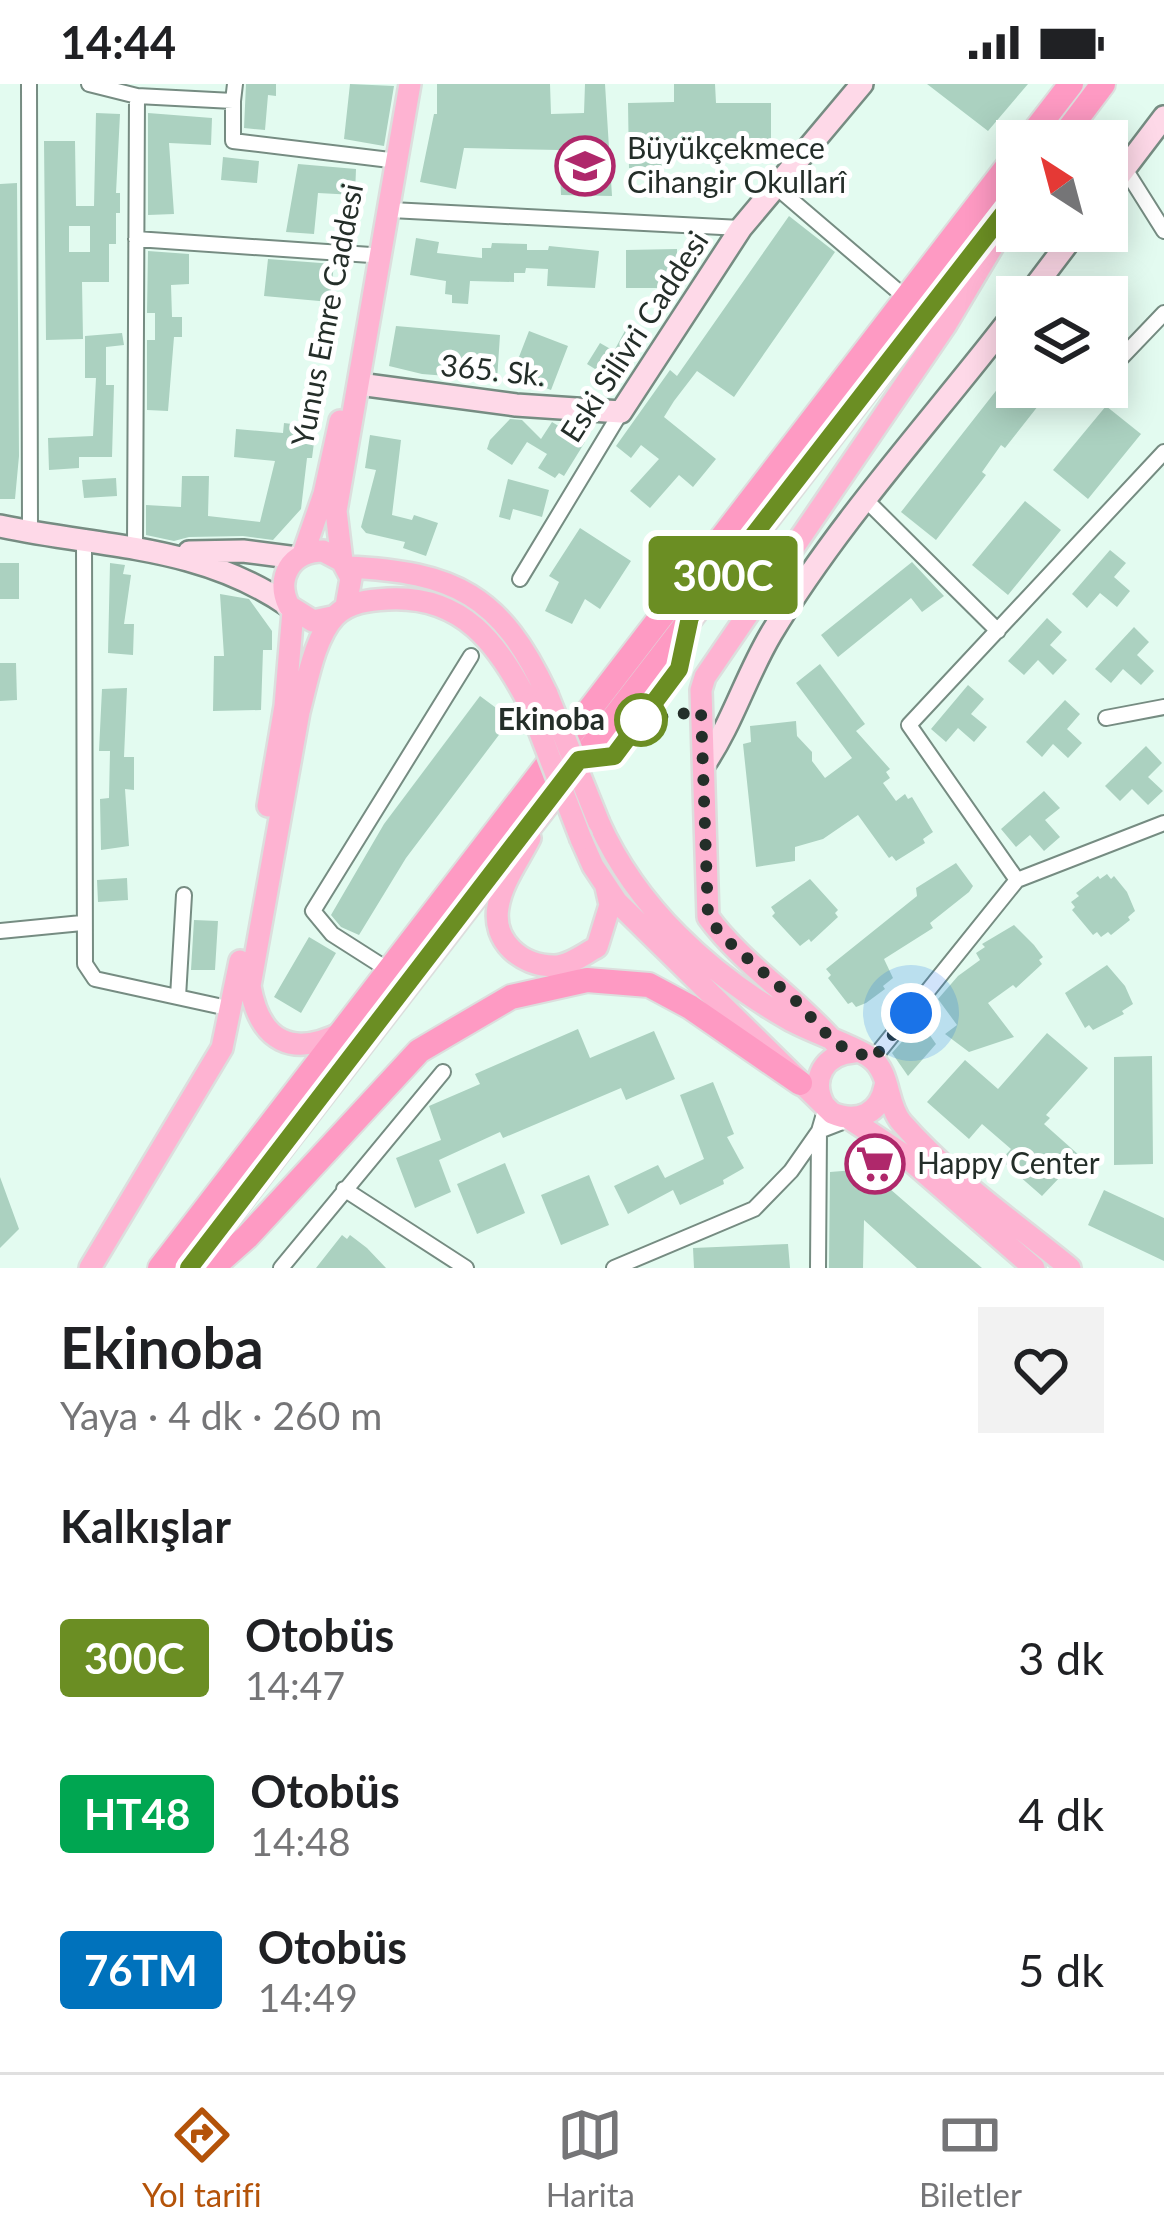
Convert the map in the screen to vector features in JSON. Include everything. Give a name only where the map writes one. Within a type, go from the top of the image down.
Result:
[{"type":"highway","points":[[1043,120],[1071,84]]},
{"type":"highway","points":[[1076,120],[1103,84]]},
{"type":"highway","points":[[160,1268],[996,181]]},
{"type":"highway","points":[[189,1268],[996,227]]},
{"type":"highway","points":[[212,1268],[247,1237],[419,1051],[511,997],[586,980],[649,986],[690,1007],[800,1083]]},
{"type":"main road","name":"Yunus Emre Caddesi","points":[[300,556],[324,494],[354,384],[400,84]]},
{"type":"main road","points":[[344,1032],[309,1044],[276,1038],[254,1010],[250,986],[299,712],[310,672],[352,588],[336,511],[354,384],[391,210],[410,84]]},
{"type":"main road","name":"Eski Silivri Caddesi","points":[[621,412],[741,228],[862,84]]},
{"type":"main road","points":[[1128,165],[1164,117]]},
{"type":"main road","points":[[854,1051],[722,936],[708,916],[701,690],[705,677],[945,326],[996,237]]},
{"type":"main road","points":[[1043,276],[1061,252]]},
{"type":"main road","points":[[704,765],[725,734],[771,634],[866,500],[996,338]]},
{"type":"main road","name":"365. Sk.","points":[[354,384],[516,405],[621,412]]},
{"type":"main road","points":[[0,526],[158,551],[235,573],[313,621],[371,600],[413,598],[450,612],[492,642],[538,699],[632,885],[691,947],[748,994],[880,1066],[897,1118],[1070,1268]]},
{"type":"main road","points":[[158,551],[300,556],[323,551],[344,564],[420,576],[478,598],[510,626],[581,839],[606,887],[645,933],[826,1107],[904,1155],[1033,1267]]},
{"type":"main road","points":[[90,1268],[222,1048],[285,706],[291,608],[282,586],[284,574],[300,556]]},
{"type":"main road","points":[[546,802],[498,901],[500,936],[524,959],[557,966],[573,961],[597,947],[606,927],[610,904],[606,887]]},
{"type":"main road","points":[[826,1107],[820,1097],[819,1075],[832,1057],[854,1051]]},
{"type":"main road","points":[[850,1119],[878,1106],[885,1086]]},
{"type":"street","points":[[29,84],[30,532]]},
{"type":"street","points":[[89,84],[137,95],[182,91],[233,101]]},
{"type":"street","points":[[235,84],[233,141],[390,160]]},
{"type":"street","points":[[135,547],[137,95]]},
{"type":"street","points":[[1128,174],[1164,231]]},
{"type":"street","points":[[776,187],[906,298]]},
{"type":"street","points":[[391,210],[741,228]]},
{"type":"street","points":[[136,239],[371,256]]},
{"type":"street","points":[[1128,351],[1164,314]]},
{"type":"street","name":"Eski Silivri Caddesi","points":[[520,579],[621,412]]},
{"type":"street","points":[[1017,880],[909,724],[1164,452]]},
{"type":"street","points":[[866,500],[998,631]]},
{"type":"street","points":[[84,537],[85,964],[94,979],[232,1009]]},
{"type":"street","points":[[390,971],[332,934],[313,911],[471,656]]},
{"type":"street","points":[[1106,718],[1164,707]]},
{"type":"street","points":[[854,1051],[1017,880],[1164,823]]},
{"type":"street","points":[[178,997],[184,895]]},
{"type":"street","points":[[0,931],[82,923]]},
{"type":"street","points":[[281,1268],[443,1072]]},
{"type":"street","points":[[818,1268],[819,1131],[826,1107]]},
{"type":"street","points":[[614,1268],[754,1209],[819,1131],[850,1119]]},
{"type":"street","points":[[344,1189],[466,1268]]},
{"type":"building","points":[[246,84],[276,84],[276,96],[268,95],[265,130],[244,128]]},
{"type":"building","points":[[350,84],[394,86],[384,146],[344,139]]},
{"type":"building","name":"Büyükçekmece Cihangir Okullarî","points":[[437,84],[550,84],[551,114],[584,113],[585,84],[605,84],[612,196],[561,195],[559,150],[464,148],[456,189],[420,182],[437,114]]},
{"type":"building","points":[[674,84],[715,84],[716,103],[771,103],[771,156],[662,156],[662,168],[629,168],[628,103],[674,102]]},
{"type":"building","points":[[927,84],[1028,84],[988,131]]},
{"type":"building","points":[[96,113],[120,114],[116,193],[120,193],[120,213],[116,213],[116,244],[109,244],[109,282],[82,282],[83,339],[46,340],[44,141],[75,141],[76,206],[94,206]],"holes":[[[69,226],[90,226],[90,252],[69,252]]]},
{"type":"building","points":[[148,113],[212,118],[211,145],[169,143],[174,214],[148,215]]},
{"type":"building","points":[[223,157],[259,161],[257,183],[221,180]]},
{"type":"building","points":[[298,164],[356,169],[355,195],[318,193],[314,234],[286,232]]},
{"type":"building","points":[[17,183],[19,456],[15,499],[0,499],[0,184]]},
{"type":"building","points":[[789,216],[835,252],[734,397],[697,371],[674,401],[664,417],[716,459],[693,487],[679,475],[650,508],[630,491],[659,459],[641,445],[631,458],[616,446],[670,370],[677,376]]},
{"type":"building","points":[[416,238],[439,242],[437,253],[482,258],[482,248],[491,248],[492,243],[527,244],[527,250],[548,250],[549,246],[599,251],[595,288],[547,286],[548,269],[526,268],[525,273],[514,273],[514,282],[470,281],[468,304],[452,303],[452,295],[445,294],[446,281],[410,275]]},
{"type":"building","points":[[677,249],[677,288],[626,288],[626,250]]},
{"type":"building","points":[[148,251],[189,254],[189,284],[171,285],[172,317],[182,317],[182,337],[174,337],[168,411],[147,410],[147,340],[155,340],[155,313],[147,313]]},
{"type":"building","points":[[268,259],[334,264],[330,302],[264,296]]},
{"type":"building","points":[[396,326],[500,335],[497,380],[422,374],[389,366]]},
{"type":"building","points":[[627,327],[645,338],[616,382],[587,364],[600,343],[614,351]]},
{"type":"building","points":[[529,331],[568,346],[551,390],[512,375]]},
{"type":"building","points":[[122,333],[124,345],[106,347],[106,385],[114,385],[112,457],[79,457],[79,468],[49,470],[48,438],[93,436],[96,378],[85,378],[85,336]]},
{"type":"building","points":[[996,391],[996,408],[1036,408],[1005,448],[1001,445],[982,472],[986,475],[936,540],[901,512]]},
{"type":"building","points":[[1104,408],[1141,434],[1088,499],[1053,470]]},
{"type":"building","points":[[510,419],[522,420],[541,439],[552,422],[585,442],[564,476],[559,473],[555,478],[538,468],[547,454],[527,442],[512,465],[487,449]]},
{"type":"building","points":[[284,423],[316,427],[301,509],[273,540],[243,536],[174,541],[146,535],[146,505],[181,507],[182,476],[209,476],[208,516],[260,522],[275,461],[234,457],[236,429],[283,433]]},
{"type":"building","points":[[370,435],[401,440],[392,515],[412,520],[414,515],[438,523],[426,556],[403,548],[405,542],[366,533],[361,527],[376,470],[365,468]]},
{"type":"building","points":[[116,478],[117,496],[84,498],[82,480]]},
{"type":"building","points":[[508,479],[549,490],[542,517],[513,509],[510,520],[499,517]]},
{"type":"building","points":[[1025,501],[1061,530],[1008,595],[972,565]]},
{"type":"building","points":[[580,528],[631,561],[600,609],[585,599],[572,624],[545,611],[559,582],[549,576]]},
{"type":"building","points":[[1110,550],[1126,563],[1114,577],[1130,591],[1117,607],[1100,593],[1087,608],[1072,594]]},
{"type":"building","points":[[912,562],[944,596],[922,612],[911,598],[838,657],[821,635]]},
{"type":"building","points":[[0,563],[19,563],[19,599],[0,599]]},
{"type":"building","points":[[110,563],[125,565],[123,574],[131,575],[124,624],[134,624],[133,655],[108,653]]},
{"type":"building","points":[[220,594],[249,599],[272,631],[272,650],[263,650],[261,710],[213,711],[214,656],[224,656]]},
{"type":"building","points":[[1047,618],[1062,632],[1050,645],[1067,660],[1053,675],[1038,660],[1024,675],[1008,661]]},
{"type":"building","points":[[1134,627],[1149,642],[1137,655],[1154,671],[1141,685],[1123,669],[1111,683],[1095,669]]},
{"type":"building","points":[[0,663],[16,663],[17,700],[0,701]]},
{"type":"building","points":[[820,664],[865,724],[856,731],[890,769],[886,772],[890,778],[883,783],[896,801],[905,794],[912,797],[933,832],[923,839],[925,843],[896,861],[858,815],[823,839],[795,847],[795,861],[756,867],[743,744],[751,742],[750,726],[796,721],[797,736],[812,752],[812,761],[825,778],[852,758],[796,683]]},
{"type":"building","points":[[968,685],[984,699],[971,714],[987,727],[974,742],[958,728],[946,742],[931,729]]},
{"type":"building","points":[[127,688],[124,757],[134,757],[134,790],[125,789],[129,846],[101,850],[100,799],[109,798],[110,751],[99,751],[102,689]]},
{"type":"building","points":[[480,696],[511,719],[406,858],[359,935],[341,927],[331,915],[384,824]]},
{"type":"building","points":[[1065,700],[1080,714],[1067,729],[1082,743],[1068,758],[1053,744],[1042,757],[1026,742]]},
{"type":"building","points":[[1146,746],[1162,763],[1148,777],[1163,791],[1148,805],[1132,789],[1120,801],[1105,786]]},
{"type":"building","points":[[1044,791],[1060,808],[1045,820],[1060,837],[1044,851],[1030,835],[1016,847],[1001,829]]},
{"type":"building","points":[[956,863],[973,886],[969,892],[930,923],[933,928],[884,959],[893,978],[885,989],[866,1003],[848,1004],[826,969],[917,896],[916,888]]},
{"type":"building","points":[[1107,874],[1127,892],[1135,911],[1111,935],[1101,937],[1097,932],[1093,935],[1072,910],[1071,902],[1079,896],[1076,893]]},
{"type":"building","points":[[127,878],[128,900],[98,902],[97,880]]},
{"type":"building","points":[[810,879],[838,910],[838,917],[800,946],[772,916],[771,907]]},
{"type":"building","points":[[194,920],[218,921],[215,970],[191,970]]},
{"type":"building","points":[[1014,925],[1043,957],[1042,964],[1016,988],[1013,985],[988,1003],[1014,1037],[969,1052],[945,1034],[957,1025],[938,999],[980,960],[976,953],[985,947],[982,944]]},
{"type":"building","points":[[309,937],[336,953],[301,1013],[274,997]]},
{"type":"building","points":[[1107,965],[1133,1004],[1093,1030],[1089,1025],[1085,1028],[1065,993]]},
{"type":"building","points":[[920,1021],[936,1044],[908,1076],[892,1053]]},
{"type":"building","points":[[578,1029],[590,1058],[654,1031],[675,1079],[626,1100],[621,1088],[439,1160],[451,1192],[415,1208],[396,1158],[441,1140],[429,1106],[480,1084],[475,1074]]},
{"type":"building","points":[[1047,1033],[1088,1068],[1046,1115],[1050,1118],[1044,1124],[1080,1156],[1042,1196],[1001,1160],[1011,1149],[982,1124],[969,1139],[927,1102],[965,1060],[998,1089]]},
{"type":"building","points":[[1152,1056],[1153,1164],[1114,1165],[1114,1057]]},
{"type":"building","points":[[713,1082],[734,1134],[727,1137],[744,1168],[723,1180],[724,1184],[680,1205],[673,1190],[628,1214],[614,1186],[658,1165],[665,1178],[704,1159],[680,1095]]},
{"type":"building","points":[[505,1163],[525,1213],[477,1234],[457,1184]]},
{"type":"building","points":[[867,1169],[982,1268],[917,1268],[864,1220],[863,1268],[829,1268],[830,1172]]},
{"type":"building","points":[[589,1175],[609,1225],[561,1245],[541,1195]]},
{"type":"building","points":[[0,1177],[19,1229],[0,1248]]},
{"type":"building","points":[[1104,1190],[1164,1218],[1164,1261],[1088,1225]]},
{"type":"building","points":[[342,1235],[347,1239],[350,1235],[386,1268],[316,1268]]},
{"type":"building","points":[[788,1244],[790,1268],[694,1268],[693,1248]]},
{"type":"bus line","name":"300C","points":[[189,1268],[579,760],[614,756],[679,669],[690,617],[996,223]]},
{"type":"place","name":"Büyükçekmece Cihangir Okullarî","points":[[585,166]]},
{"type":"place","name":"Ekinoba","points":[[641,720]]},
{"type":"place","name":"Happy Center","points":[[875,1164]]},
{"type":"route","points":[[641,720],[701,711],[708,916],[722,936],[796,1001],[836,1044],[854,1052],[873,1059],[911,1013]]}]
